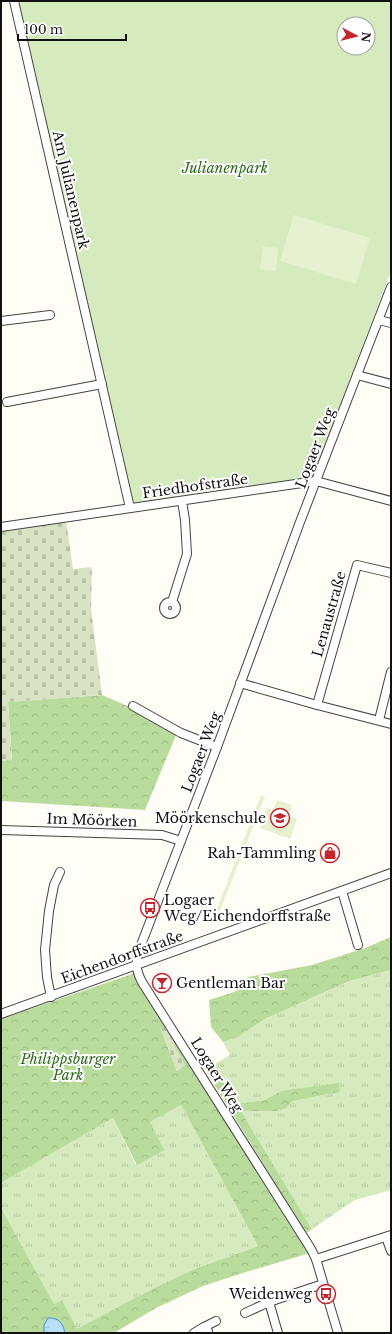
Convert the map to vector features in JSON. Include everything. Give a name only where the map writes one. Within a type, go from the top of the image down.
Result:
[{"type":"street","name":"Am Julianenpark","points":[[14,1],[130,508]]},
{"type":"street","name":"Logaer Weg","points":[[338,1333],[316,1259],[306,1240],[142,982],[138,975],[136,966],[141,945],[217,747],[316,481],[391,287]]},
{"type":"street","points":[[1,321],[50,315]]},
{"type":"street","points":[[379,320],[391,323]]},
{"type":"street","points":[[358,375],[391,384]]},
{"type":"street","points":[[7,402],[102,384]]},
{"type":"street","name":"Friedhofstraße","points":[[1,527],[316,481],[391,501]]},
{"type":"street","points":[[172,602],[187,554],[185,520],[182,501]]},
{"type":"street","name":"Lenaustraße","points":[[317,704],[357,565],[391,573]]},
{"type":"street","points":[[379,720],[391,672]]},
{"type":"street","points":[[240,683],[391,724]]},
{"type":"street","points":[[133,706],[181,733],[217,747]]},
{"type":"street","name":"Im Möörken","points":[[1,830],[162,835],[181,841]]},
{"type":"street","points":[[51,997],[47,977],[45,950],[49,911],[54,885],[60,872]]},
{"type":"street","name":"Eichendorffstraße","points":[[1,1014],[391,873]]},
{"type":"street","points":[[342,891],[358,945]]},
{"type":"street","points":[[316,1259],[389,1236],[391,1251]]},
{"type":"street","points":[[246,1313],[269,1302],[323,1284]]},
{"type":"street","points":[[269,1302],[278,1333]]},
{"type":"street","points":[[195,1333],[206,1330],[216,1321]]},
{"type":"green space","name":"Julianenpark","points":[[16,1],[391,1],[391,271],[312,479],[133,505]]},
{"type":"green space","points":[[294,215],[370,238],[356,284],[280,261]]},
{"type":"green space","points":[[263,246],[278,248],[276,271],[260,269]]},
{"type":"green space","points":[[66,520],[73,569],[92,567],[91,609],[102,695],[8,702],[12,760],[1,761],[1,531]]},
{"type":"green space","points":[[102,695],[130,707],[177,733],[145,810],[1,801],[1,761],[12,759],[8,702]]},
{"type":"green space","points":[[261,795],[265,797],[219,913],[216,911]]},
{"type":"green space","points":[[277,800],[292,805],[289,816],[297,819],[290,839],[260,828],[267,808],[273,810]]},
{"type":"green space","points":[[391,937],[391,970],[350,981],[265,1019],[238,1037],[223,1042],[211,1027],[209,1000],[237,991],[248,977],[312,965],[365,948]]},
{"type":"green space","points":[[391,970],[391,1190],[355,1200],[312,1229],[241,1111],[277,1111],[285,1109],[293,1101],[340,1092],[281,1091],[265,1100],[236,1104],[213,1065],[230,1055],[223,1042],[238,1037],[265,1019],[351,981]]},
{"type":"green space","name":"Philippsburger Park","points":[[135,973],[310,1253],[203,1286],[156,1308],[114,1333],[65,1333],[65,1330],[44,1325],[44,1333],[1,1333],[1,1208],[54,1304],[62,1300],[77,1329],[156,1287],[197,1268],[258,1246],[181,1105],[150,1122],[164,1150],[137,1165],[113,1118],[1,1183],[1,1019]],"holes":[[[167,1026],[175,1048],[185,1065],[177,1071],[161,1029]]]},
{"type":"green space","points":[[167,1025],[175,1048],[185,1065],[177,1071],[161,1029]]},
{"type":"green space","points":[[213,1065],[236,1104],[265,1100],[281,1091],[339,1083],[340,1092],[293,1101],[285,1109],[277,1111],[241,1111],[312,1229],[306,1233],[206,1071]]},
{"type":"green space","points":[[181,1105],[258,1246],[197,1268],[156,1287],[77,1330],[62,1300],[54,1304],[1,1208],[1,1183],[113,1118],[136,1165],[150,1122]]},
{"type":"water","points":[[48,1318],[58,1320],[65,1333],[44,1333],[44,1325]]},
{"type":"place","name":"Möörkenschule","points":[[280,818]]},
{"type":"place","name":"Rah-Tammling","points":[[330,853]]},
{"type":"place","name":"Logaer Weg/Eichendorffstraße","points":[[150,908]]},
{"type":"place","name":"Gentleman Bar","points":[[162,983]]},
{"type":"place","name":"Weidenweg","points":[[326,1294]]}]
